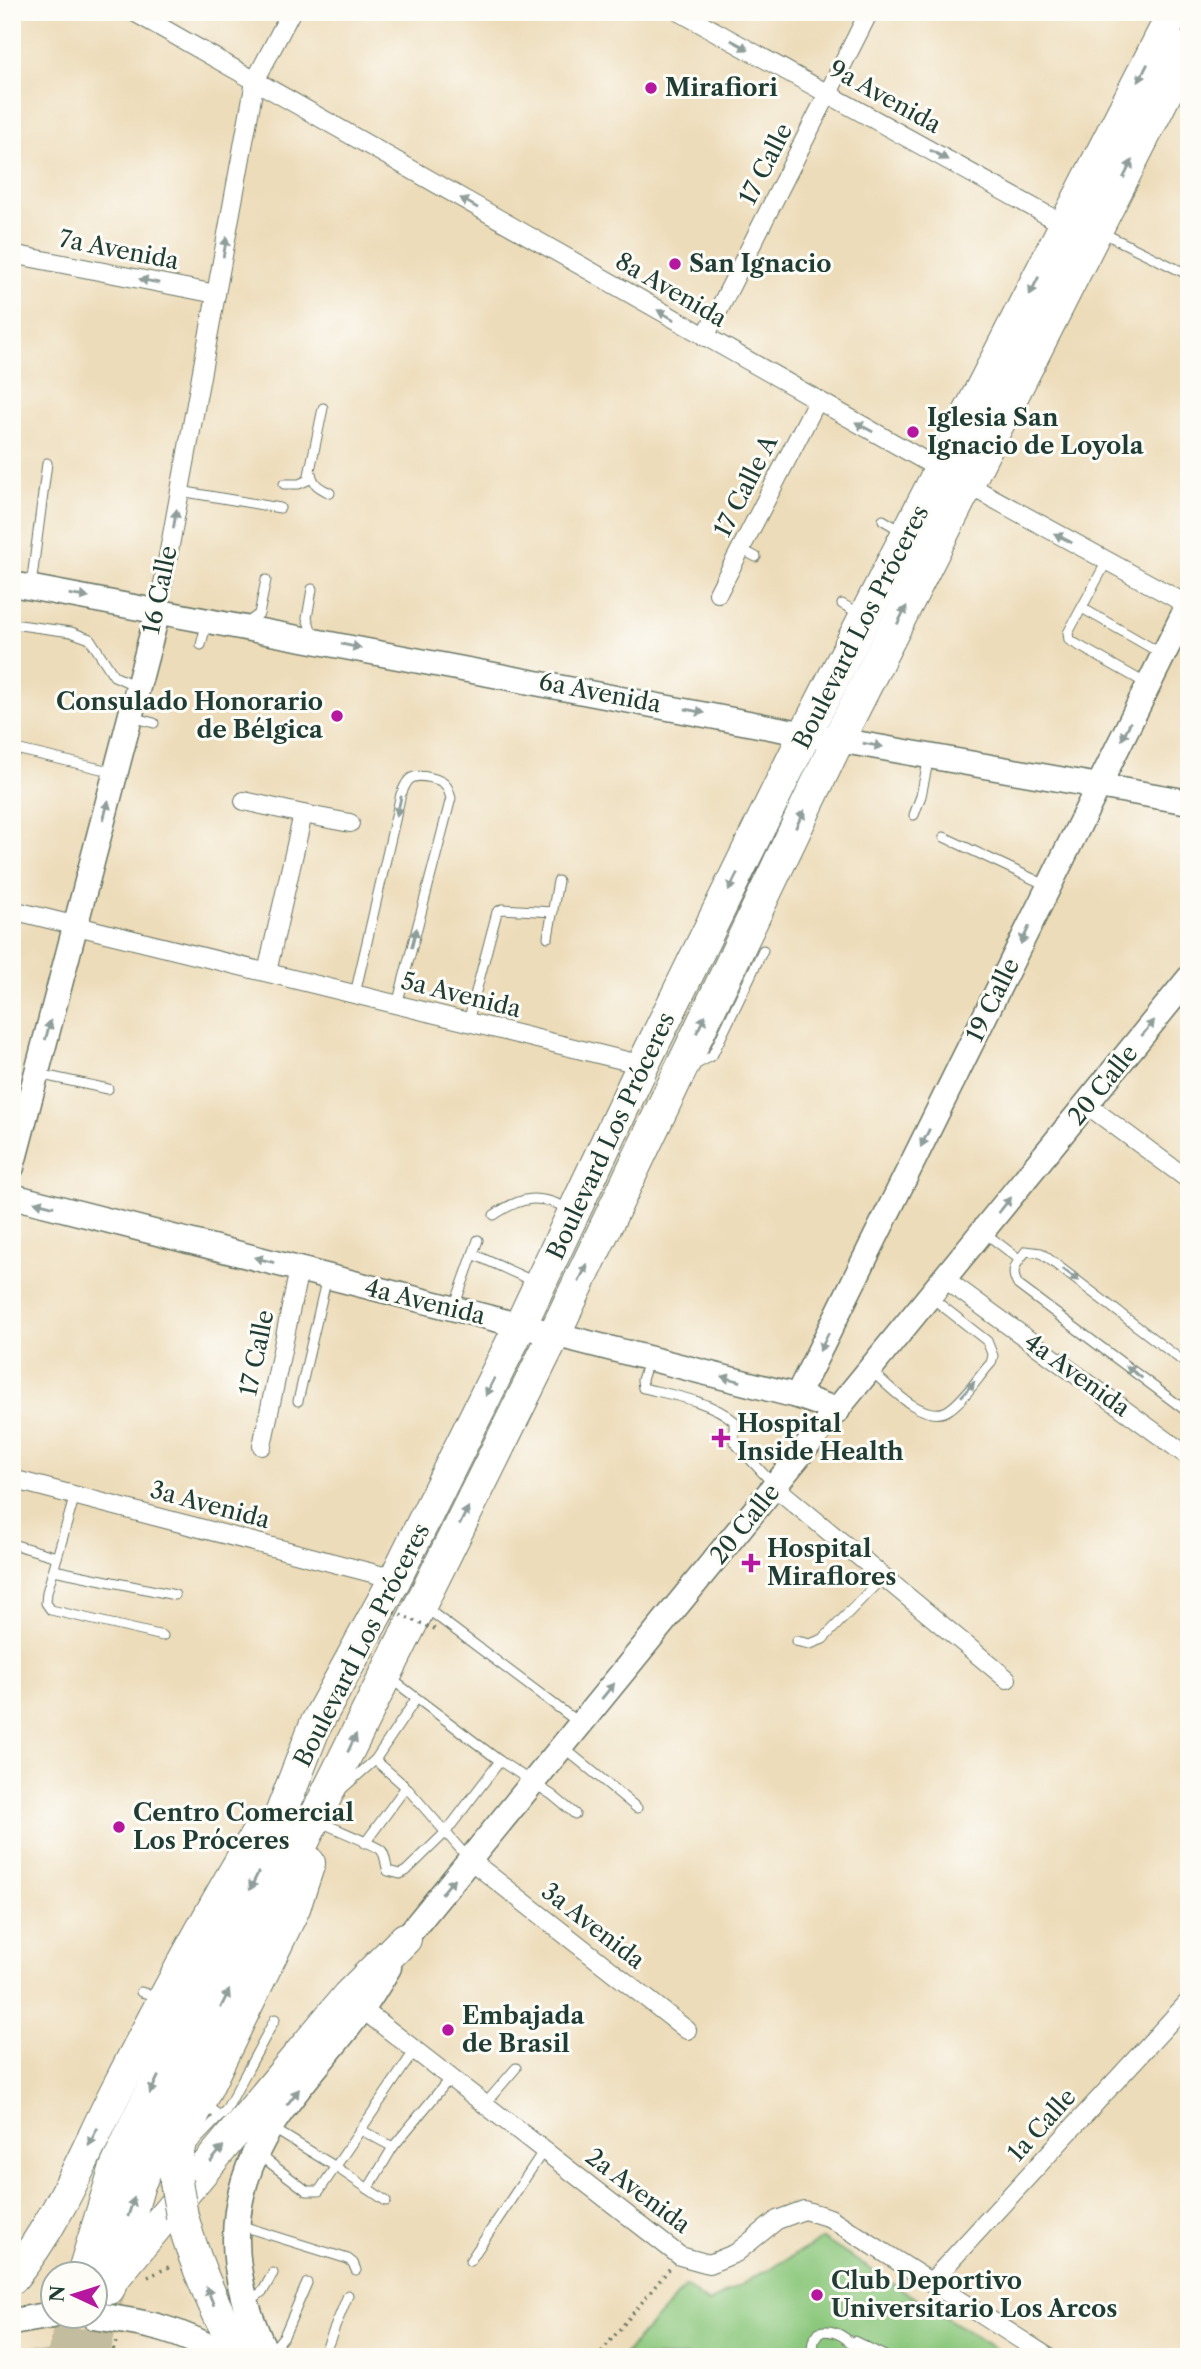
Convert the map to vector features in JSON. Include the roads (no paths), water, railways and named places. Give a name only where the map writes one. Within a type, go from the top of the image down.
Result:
[{"type":"highway","name":"Boulevard Los Próceres","points":[[104,2260],[115,2171],[259,1871],[315,1726],[395,1578],[520,1326],[643,1065],[806,733],[854,611],[896,527],[940,470],[1174,12]]},
{"type":"highway","name":"Boulevard Los Próceres","points":[[108,2263],[139,2184],[199,2052],[317,1817],[385,1674],[428,1617],[554,1335],[838,740],[1189,47]]},
{"type":"highway","points":[[12,2278],[27,2260],[52,2217],[153,1995],[315,1726]]},
{"type":"highway","points":[[241,2357],[224,2326],[194,2255],[182,2216],[176,2172],[180,2143],[210,2108],[294,1908],[308,1869],[317,1817]]},
{"type":"highway","points":[[108,2273],[348,1996],[405,1939]]},
{"type":"main road","points":[[266,2357],[245,2305],[237,2268],[236,2224],[241,2191],[256,2152],[272,2124],[362,2009],[405,1939]]},
{"type":"main road","points":[[12,2322],[38,2317]]},
{"type":"main road","points":[[108,2318],[152,2325],[184,2334],[226,2357]]},
{"type":"street","name":"8a Avenida","points":[[134,12],[968,486],[1188,604]]},
{"type":"street","name":"16 Calle","points":[[12,1167],[158,611],[255,82],[291,12]]},
{"type":"street","name":"9a Avenida","points":[[680,12],[1065,225]]},
{"type":"street","name":"17 Calle","points":[[705,337],[869,12]]},
{"type":"street","name":"7a Avenida","points":[[12,254],[216,294]]},
{"type":"street","name":"17 Calle A","points":[[718,593],[749,553],[817,401]]},
{"type":"street","name":"6a Avenida","points":[[22,586],[838,740],[1189,802]]},
{"type":"street","name":"19 Calle","points":[[797,1396],[1188,604]]},
{"type":"street","points":[[244,801],[350,823]]},
{"type":"street","points":[[267,972],[303,814]]},
{"type":"street","name":"5a Avenida","points":[[12,910],[643,1065]]},
{"type":"street","name":"20 Calle","points":[[405,1939],[871,1370],[947,1290],[984,1232],[1189,978]]},
{"type":"street","points":[[1087,1105],[1189,1181]]},
{"type":"street","name":"4a Avenida","points":[[12,1196],[797,1396],[838,1410]]},
{"type":"street","name":"17 Calle","points":[[262,1446],[299,1269]]},
{"type":"street","name":"4a Avenida","points":[[947,1290],[1189,1457]]},
{"type":"street","name":"3a Avenida","points":[[12,1479],[395,1578]]},
{"type":"street","points":[[775,1487],[1007,1679]]},
{"type":"street","name":"3a Avenida","points":[[470,1860],[687,2030]]},
{"type":"street","name":"1a Calle","points":[[931,2282],[1189,2001]]},
{"type":"street","name":"2a Avenida","points":[[362,2009],[680,2256],[709,2264],[736,2253],[777,2220],[804,2210],[830,2218],[1048,2357]]},
{"type":"lane","points":[[1097,230],[1189,275]]},
{"type":"lane","points":[[284,484],[299,484],[308,480],[323,408]]},
{"type":"lane","points":[[22,586],[47,463]]},
{"type":"lane","points":[[311,472],[312,481],[318,488],[330,493]]},
{"type":"lane","points":[[180,491],[280,508]]},
{"type":"lane","points":[[1107,561],[1068,633],[1069,640],[1149,685]]},
{"type":"lane","points":[[242,626],[260,614],[267,580]]},
{"type":"lane","points":[[312,589],[307,618],[314,639]]},
{"type":"lane","points":[[1082,608],[1164,654]]},
{"type":"lane","points":[[201,645],[208,620]]},
{"type":"lane","points":[[12,624],[71,632],[90,639],[114,676],[138,687]]},
{"type":"lane","points":[[130,717],[154,723]]},
{"type":"lane","points":[[20,750],[116,772]]},
{"type":"lane","points":[[914,814],[921,796],[929,755]]},
{"type":"lane","points":[[355,994],[401,794],[407,780],[415,776],[443,782],[448,787],[451,798],[397,1004]]},
{"type":"lane","points":[[944,837],[1049,886]]},
{"type":"lane","points":[[548,937],[558,881]]},
{"type":"lane","points":[[468,1022],[498,912],[502,909],[553,912]]},
{"type":"lane","points":[[676,1075],[712,1056],[763,950]]},
{"type":"lane","points":[[37,1074],[108,1089]]},
{"type":"lane","points":[[494,1215],[512,1203],[537,1198],[574,1212]]},
{"type":"lane","points":[[984,1232],[1019,1259]]},
{"type":"lane","points":[[454,1309],[478,1240]]},
{"type":"lane","points":[[1189,1366],[1041,1253],[1026,1251],[1013,1268],[1013,1276],[1018,1285],[1189,1413]]},
{"type":"lane","points":[[473,1254],[540,1284]]},
{"type":"lane","points":[[298,1401],[327,1277]]},
{"type":"lane","points":[[871,1370],[914,1406],[934,1413],[949,1411],[991,1363],[993,1356],[987,1341],[947,1290]]},
{"type":"lane","points":[[649,1359],[642,1380],[643,1388],[675,1395],[727,1415],[734,1421],[734,1442],[775,1487]]},
{"type":"lane","points":[[75,1495],[46,1603],[51,1610],[163,1636]]},
{"type":"lane","points":[[12,1544],[57,1557]]},
{"type":"lane","points":[[54,1570],[175,1595]]},
{"type":"lane","points":[[796,1641],[810,1644],[824,1639],[884,1576]]},
{"type":"lane","points":[[428,1617],[581,1724]]},
{"type":"lane","points":[[385,1674],[500,1761],[552,1794],[575,1814]]},
{"type":"lane","points":[[416,1699],[375,1760],[317,1817],[379,1847],[384,1853],[384,1863],[388,1871],[400,1874],[406,1871],[446,1832],[500,1761]]},
{"type":"lane","points":[[562,1747],[637,1808]]},
{"type":"lane","points":[[375,1760],[406,1787],[470,1860]]},
{"type":"lane","points":[[366,1843],[406,1787]]},
{"type":"lane","points":[[210,2108],[226,2109],[275,2019]]},
{"type":"lane","points":[[256,2152],[307,2191],[320,2191],[415,2050]]},
{"type":"lane","points":[[485,2104],[516,2068]]},
{"type":"lane","points":[[368,2189],[393,2147],[450,2078]]},
{"type":"lane","points":[[272,2124],[277,2131],[386,2202]]},
{"type":"lane","points":[[361,2130],[393,2147]]},
{"type":"lane","points":[[470,2261],[544,2150]]},
{"type":"lane","points":[[236,2224],[283,2244],[348,2259],[356,2270]]},
{"type":"lane","points":[[245,2305],[263,2291],[273,2273]]},
{"type":"lane","points":[[266,2357],[284,2336],[307,2283]]},
{"type":"lane","points":[[323,2357],[348,2295]]},
{"type":"lane","points":[[811,2357],[813,2342],[819,2332],[829,2330],[887,2357]]},
{"type":"lane","points":[[843,2336],[866,2357]]},
{"type":"tunnel","points":[[93,2357],[109,2290]]},
{"type":"tunnel","points":[[63,2357],[70,2330]]},
{"type":"place","name":"Mirafiori","points":[[651,88]]},
{"type":"place","name":"San Ignacio","points":[[675,264]]},
{"type":"place","name":"Iglesia San Ignacio de Loyola","points":[[913,432]]},
{"type":"place","name":"Consulado Honorario de Bélgica","points":[[337,716]]},
{"type":"place","name":"Hospital Inside Health","points":[[721,1438]]},
{"type":"place","name":"Hospital Miraflores","points":[[751,1563]]},
{"type":"place","name":"Centro Comercial Los Próceres","points":[[119,1827]]},
{"type":"place","name":"Embajada de Brasil","points":[[448,2030]]},
{"type":"place","name":"Club Deportivo Universitario Los Arcos","points":[[817,2295]]}]
